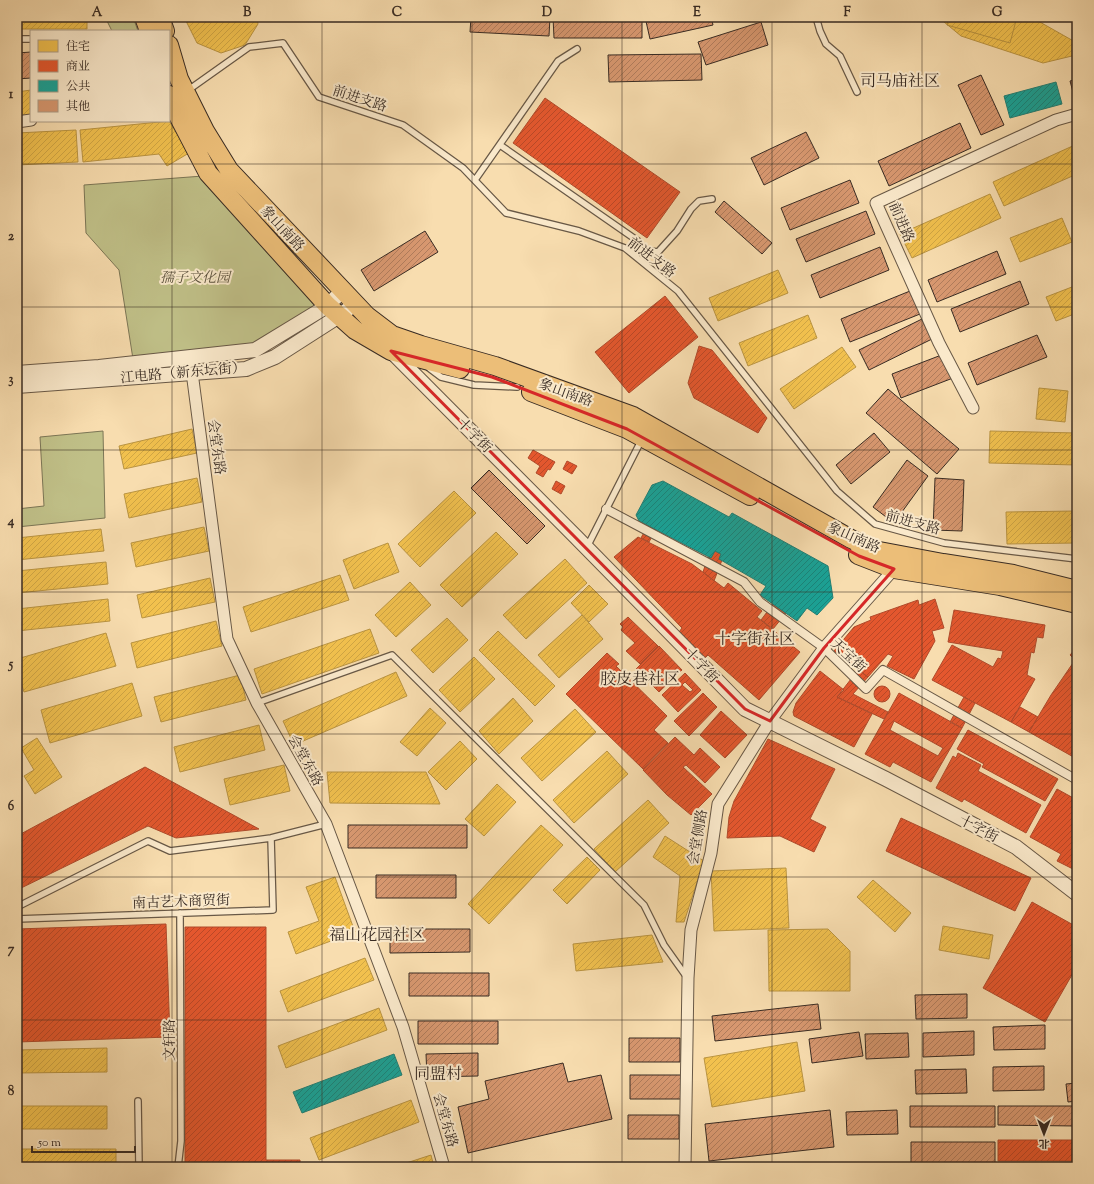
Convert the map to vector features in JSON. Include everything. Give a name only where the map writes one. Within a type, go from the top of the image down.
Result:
[{"type":"main road","points":[[144,17],[149,30]]},
{"type":"main road","points":[[160,17],[165,30]]},
{"type":"main road","name":"象山南路","points":[[170,48],[179,79],[174,98],[208,173],[333,311],[355,330],[391,351],[492,377],[627,429],[859,556],[894,569],[1000,586],[1077,604]]},
{"type":"main road","name":"象山南路","points":[[174,98],[205,131],[229,170],[367,316],[392,335],[420,345],[495,366],[633,416],[851,539],[874,550],[1014,574],[1077,590]]},
{"type":"street","name":"前进路","points":[[973,408],[939,343],[876,202],[1056,120],[1077,114]]},
{"type":"street","points":[[17,122],[30,120]]},
{"type":"street","name":"江电路（新东坛街）","points":[[17,386],[246,369],[275,357],[349,297]]},
{"type":"street","name":"江电路（新东坛街）","points":[[17,373],[99,367],[255,350],[333,311]]},
{"type":"street","name":"十字街","points":[[391,351],[745,709],[886,779],[1016,847],[1077,894]]},
{"type":"street","name":"会堂东路","points":[[190,357],[227,640],[257,703],[326,824],[403,1027],[444,1167]]},
{"type":"street","name":"天宝街","points":[[606,509],[744,582],[760,602],[824,648],[866,689],[883,670],[1077,780]]},
{"type":"street","name":"会堂侧路","points":[[688,1166],[688,978],[691,930],[711,853],[718,804],[770,721],[824,648],[894,569]]},
{"type":"lane","points":[[816,17],[826,44],[840,56],[857,92]]},
{"type":"lane","points":[[17,40],[30,39]]},
{"type":"lane","name":"前进支路","points":[[174,98],[249,47],[283,43],[319,97],[403,125],[463,168],[506,213],[579,231],[625,248],[678,291],[837,491],[875,524],[944,543],[1077,559]]},
{"type":"lane","points":[[475,180],[558,61],[577,49]]},
{"type":"lane","points":[[500,145],[638,241],[636,250]]},
{"type":"lane","points":[[625,248],[658,252],[677,231],[695,205],[700,201],[712,199]]},
{"type":"lane","points":[[586,547],[642,438]]},
{"type":"lane","points":[[257,703],[392,655],[644,905],[664,945],[688,978]]},
{"type":"lane","points":[[17,907],[148,841],[170,851],[271,838],[326,824]]},
{"type":"lane","name":"南古艺术商贸街","points":[[17,919],[273,910],[271,838]]},
{"type":"lane","name":"文轩路","points":[[178,1167],[181,1141],[180,914]]},
{"type":"lane","points":[[138,1101],[139,1167]]},
{"type":"highlighted area","points":[[391,351],[492,377],[627,429],[859,556],[894,569],[824,648],[770,721],[745,709]]},
{"type":"green space","points":[[105,17],[133,17],[138,30],[112,30]]},
{"type":"green space","name":"孺子文化园","points":[[203,176],[320,305],[254,344],[133,359],[119,270],[86,233],[84,185]]},
{"type":"green space","points":[[103,431],[105,518],[17,527],[17,509],[44,506],[40,437]]},
{"type":"building: 住宅","points":[[17,17],[87,17],[87,29],[17,29]]},
{"type":"building: 住宅","points":[[187,17],[257,17],[258,24],[245,45],[221,53],[197,43],[186,21]]},
{"type":"building: 住宅","points":[[938,17],[1031,17],[1077,43],[1077,49],[1072,56],[1043,63],[961,36]]},
{"type":"building: 住宅","points":[[949,17],[1017,17],[1010,43],[947,25]]},
{"type":"building: 住宅","points":[[30,90],[30,116],[17,118],[17,92]]},
{"type":"building: 住宅","points":[[170,122],[189,153],[167,166],[159,154],[83,162],[80,130]]},
{"type":"building: 住宅","points":[[76,130],[78,162],[17,165],[17,133]]},
{"type":"building: 住宅","points":[[1077,144],[1077,174],[1004,206],[993,182]]},
{"type":"building: 住宅","points":[[990,194],[1001,218],[912,258],[900,234]]},
{"type":"building: 住宅","points":[[1062,218],[1072,242],[1020,262],[1010,238]]},
{"type":"building: 住宅","points":[[778,270],[788,293],[718,321],[709,298]]},
{"type":"building: 住宅","points":[[1077,285],[1077,313],[1056,321],[1046,297]]},
{"type":"building: 住宅","points":[[808,315],[817,338],[748,366],[739,343]]},
{"type":"building: 住宅","points":[[842,347],[856,367],[794,409],[780,389]]},
{"type":"building: 住宅","points":[[1039,388],[1068,391],[1065,422],[1036,419]]},
{"type":"building: 住宅","points":[[192,429],[197,453],[124,469],[119,446]]},
{"type":"building: 住宅","points":[[990,431],[1077,433],[1077,465],[989,463]]},
{"type":"building: 住宅","points":[[197,478],[202,502],[129,518],[124,494]]},
{"type":"building: 住宅","points":[[454,491],[476,513],[420,567],[398,544]]},
{"type":"building: 住宅","points":[[1077,511],[1077,543],[1007,544],[1006,512]]},
{"type":"building: 住宅","points":[[204,527],[209,551],[136,567],[131,543]]},
{"type":"building: 住宅","points":[[101,529],[104,551],[17,560],[17,538]]},
{"type":"building: 住宅","points":[[496,532],[518,554],[462,607],[440,585]]},
{"type":"building: 住宅","points":[[388,543],[399,572],[354,589],[343,560]]},
{"type":"building: 住宅","points":[[565,559],[587,583],[526,639],[503,615]]},
{"type":"building: 住宅","points":[[106,562],[108,584],[17,593],[17,571]]},
{"type":"building: 住宅","points":[[340,575],[349,600],[251,632],[243,607]]},
{"type":"building: 住宅","points":[[210,578],[215,602],[142,618],[137,595]]},
{"type":"building: 住宅","points":[[410,582],[431,605],[396,637],[375,615]]},
{"type":"building: 住宅","points":[[589,585],[608,604],[589,622],[571,603]]},
{"type":"building: 住宅","points":[[108,599],[110,621],[17,631],[17,609]]},
{"type":"building: 住宅","points":[[582,615],[603,639],[559,678],[538,655]]},
{"type":"building: 住宅","points":[[447,618],[468,640],[433,673],[411,650]]},
{"type":"building: 住宅","points":[[216,621],[222,646],[137,668],[131,643]]},
{"type":"building: 住宅","points":[[370,629],[379,653],[262,694],[254,669]]},
{"type":"building: 住宅","points":[[498,631],[555,686],[535,706],[479,650]]},
{"type":"building: 住宅","points":[[106,633],[116,666],[24,692],[17,669],[17,659]]},
{"type":"building: 住宅","points":[[474,657],[495,679],[460,712],[439,690]]},
{"type":"building: 住宅","points":[[396,672],[407,696],[294,745],[283,721]]},
{"type":"building: 住宅","points":[[240,675],[246,700],[161,722],[154,697]]},
{"type":"building: 住宅","points":[[132,683],[142,716],[50,743],[41,710]]},
{"type":"building: 住宅","points":[[513,698],[533,721],[499,754],[479,731]]},
{"type":"building: 住宅","points":[[430,708],[446,723],[417,756],[400,742]]},
{"type":"building: 住宅","points":[[575,709],[596,732],[542,781],[521,758]]},
{"type":"building: 住宅","points":[[259,725],[265,750],[180,772],[174,747]]},
{"type":"building: 住宅","points":[[37,738],[62,777],[35,794],[24,776],[34,770],[21,748]]},
{"type":"building: 住宅","points":[[460,741],[477,759],[446,790],[428,772]]},
{"type":"building: 住宅","points":[[607,751],[628,774],[574,823],[553,800]]},
{"type":"building: 住宅","points":[[20,754],[22,777],[17,778],[17,755]]},
{"type":"building: 住宅","points":[[284,765],[290,791],[230,805],[224,779]]},
{"type":"building: 住宅","points":[[327,772],[426,772],[440,804],[330,803]]},
{"type":"building: 住宅","points":[[497,784],[516,802],[484,836],[465,819]]},
{"type":"building: 住宅","points":[[648,800],[669,823],[615,872],[594,849]]},
{"type":"building: 住宅","points":[[541,825],[563,845],[489,924],[468,904]]},
{"type":"building: 住宅","points":[[665,836],[704,861],[684,922],[676,922],[680,876],[653,857]]},
{"type":"building: 住宅","points":[[587,857],[600,870],[567,904],[553,890]]},
{"type":"building: 住宅","points":[[786,868],[789,928],[714,931],[711,871]]},
{"type":"building: 住宅","points":[[335,877],[355,932],[296,954],[288,932],[319,921],[306,887]]},
{"type":"building: 住宅","points":[[873,880],[911,913],[895,932],[857,897]]},
{"type":"building: 住宅","points":[[943,926],[993,935],[989,959],[939,950]]},
{"type":"building: 住宅","points":[[828,929],[850,951],[850,991],[769,991],[768,930]]},
{"type":"building: 住宅","points":[[652,935],[663,962],[576,971],[573,944]]},
{"type":"building: 住宅","points":[[365,958],[374,980],[288,1012],[280,991]]},
{"type":"building: 住宅","points":[[379,1008],[387,1030],[286,1068],[278,1046]]},
{"type":"building: 住宅","points":[[797,1042],[805,1091],[712,1107],[704,1058]]},
{"type":"building: 住宅","points":[[107,1048],[107,1072],[17,1073],[17,1050]]},
{"type":"building: 住宅","points":[[411,1100],[419,1122],[319,1160],[310,1138]]},
{"type":"building: 住宅","points":[[17,1106],[107,1106],[107,1129],[17,1129]]},
{"type":"building: 住宅","points":[[17,1149],[116,1149],[116,1167],[17,1167]]},
{"type":"building: 住宅","points":[[431,1155],[434,1167],[394,1167]]},
{"type":"building: 商业","points":[[545,98],[680,192],[647,238],[513,143]]},
{"type":"building: 商业","points":[[665,296],[698,337],[629,393],[595,352]]},
{"type":"building: 商业","points":[[699,346],[712,350],[767,418],[758,433],[694,398],[688,383]]},
{"type":"building: 商业","points":[[533,450],[555,462],[543,477],[536,473],[540,466],[528,458]]},
{"type":"building: 商业","points":[[567,461],[577,466],[572,474],[563,469]]},
{"type":"building: 商业","points":[[556,481],[565,486],[561,494],[552,489]]},
{"type":"building: 商业","points":[[648,525],[656,529],[649,542],[641,538]]},
{"type":"building: 商业","points":[[638,537],[692,564],[724,588],[728,583],[762,611],[757,617],[800,652],[759,700],[708,655],[705,658],[679,632],[682,628],[614,557]]},
{"type":"building: 商业","points":[[715,551],[721,554],[719,559],[722,560],[714,581],[703,572],[708,557],[711,558]]},
{"type":"building: 商业","points":[[935,599],[944,628],[932,631],[935,641],[914,679],[887,666],[893,656],[888,654],[868,677],[834,651],[854,627],[871,620],[870,617],[918,600],[919,605]]},
{"type":"building: 商业","points":[[773,604],[786,613],[773,629],[761,620]]},
{"type":"building: 商业","points":[[954,610],[1045,625],[1043,638],[1037,637],[1034,653],[1031,652],[1027,675],[1035,679],[1011,722],[932,680],[952,645],[993,667],[998,658],[1001,659],[1003,651],[948,642]]},
{"type":"building: 商业","points":[[628,617],[658,646],[640,664],[626,651],[635,643],[621,630],[623,627],[620,624]]},
{"type":"building: 商业","points":[[659,646],[682,670],[659,692],[636,669]]},
{"type":"building: 商业","points":[[1077,647],[1077,759],[1029,732],[1051,695],[1075,660],[1070,655]]},
{"type":"building: 商业","points":[[607,653],[619,664],[616,666],[667,716],[654,730],[668,743],[643,769],[566,694]]},
{"type":"building: 商业","points":[[858,670],[868,677],[853,694],[888,712],[884,719],[837,697]]},
{"type":"building: 商业","points":[[820,671],[844,690],[837,697],[872,714],[854,747],[794,716],[793,712],[796,703]]},
{"type":"building: 商业","points":[[685,673],[701,690],[678,712],[662,695]],"holes":[[[685,682],[693,690],[690,692],[682,685]]]},
{"type":"building: 商业","points":[[882,686],[889,691],[890,694],[885,701],[882,702],[875,697],[874,694],[879,687]]},
{"type":"building: 商业","points":[[703,693],[717,707],[689,736],[674,721]]},
{"type":"building: 商业","points":[[899,693],[962,728],[931,782],[893,762],[890,767],[865,754]],"holes":[[[894,721],[943,748],[938,756],[890,730]]]},
{"type":"building: 商业","points":[[964,697],[975,703],[962,728],[950,722]]},
{"type":"building: 商业","points":[[1020,707],[1038,717],[1029,732],[1011,722]]},
{"type":"building: 商业","points":[[721,711],[747,735],[725,758],[700,735]]},
{"type":"building: 商业","points":[[968,730],[1058,779],[1045,801],[982,767],[984,764],[957,749]]},
{"type":"building: 商业","points":[[675,737],[694,755],[700,748],[720,767],[705,783],[686,765],[683,767],[712,794],[691,815],[667,795],[643,770]]},
{"type":"building: 商业","points":[[768,739],[835,769],[810,819],[826,827],[814,852],[780,836],[727,838],[729,817],[734,801]]},
{"type":"building: 商业","points":[[958,753],[981,765],[978,771],[1041,805],[1026,833],[964,799],[962,802],[936,788],[953,756],[956,758]]},
{"type":"building: 商业","points":[[145,767],[259,829],[176,838],[148,826],[17,890],[17,836]]},
{"type":"building: 商业","points":[[1057,789],[1077,800],[1077,871],[1057,861],[1061,854],[1030,837]]},
{"type":"building: 商业","points":[[901,818],[1031,878],[1015,911],[886,851]]},
{"type":"building: 商业","points":[[1032,902],[1077,927],[1077,966],[1045,1022],[983,988]]},
{"type":"building: 商业","points":[[166,924],[170,1037],[17,1042],[17,929]]},
{"type":"building: 商业","points":[[185,927],[266,927],[266,1160],[300,1160],[300,1167],[185,1167]]},
{"type":"building: 商业","points":[[998,1140],[1077,1140],[1077,1161],[998,1161]]},
{"type":"building: 公共","points":[[1056,82],[1062,104],[1010,118],[1004,96]]},
{"type":"building: 公共","points":[[663,481],[729,517],[732,513],[828,566],[833,598],[817,615],[807,608],[797,621],[760,595],[766,586],[719,559],[721,554],[715,551],[711,558],[639,521],[636,515],[652,485]]},
{"type":"building: 公共","points":[[394,1054],[402,1075],[302,1113],[293,1092]]},
{"type":"building: 其他","points":[[471,17],[550,17],[549,36],[470,32]]},
{"type":"building: 其他","points":[[553,17],[642,17],[642,38],[554,38]]},
{"type":"building: 其他","points":[[645,17],[711,17],[713,25],[650,39]]},
{"type":"building: 其他","points":[[761,22],[768,45],[706,65],[698,42]]},
{"type":"building: 其他","points":[[30,52],[30,78],[17,79],[17,53]]},
{"type":"building: 其他","points":[[701,54],[702,80],[609,82],[608,55]]},
{"type":"building: 其他","points":[[981,75],[1004,125],[981,135],[958,85]]},
{"type":"building: 其他","points":[[1077,79],[1077,107],[1070,81]]},
{"type":"building: 其他","points":[[960,123],[971,148],[889,186],[878,161]]},
{"type":"building: 其他","points":[[806,132],[819,158],[764,185],[751,158]]},
{"type":"building: 其他","points":[[850,180],[859,203],[790,230],[781,208]]},
{"type":"building: 其他","points":[[724,201],[772,243],[762,254],[715,212]]},
{"type":"building: 其他","points":[[866,211],[875,234],[806,262],[796,239]]},
{"type":"building: 其他","points":[[425,231],[438,252],[374,291],[361,270]]},
{"type":"building: 其他","points":[[880,247],[889,270],[820,298],[811,275]]},
{"type":"building: 其他","points":[[997,251],[1006,274],[937,302],[928,280]]},
{"type":"building: 其他","points":[[1020,281],[1029,304],[960,332],[951,309]]},
{"type":"building: 其他","points":[[910,291],[920,314],[850,342],[841,319]]},
{"type":"building: 其他","points":[[922,319],[932,339],[869,370],[859,350]]},
{"type":"building: 其他","points":[[1037,335],[1047,357],[977,385],[968,363]]},
{"type":"building: 其他","points":[[944,354],[953,378],[901,398],[892,374]]},
{"type":"building: 其他","points":[[888,389],[959,449],[937,474],[866,413]]},
{"type":"building: 其他","points":[[874,433],[890,452],[851,484],[836,465]]},
{"type":"building: 其他","points":[[907,460],[928,476],[894,523],[873,507]]},
{"type":"building: 其他","points":[[489,470],[545,526],[527,544],[471,488]]},
{"type":"building: 其他","points":[[935,478],[964,480],[962,531],[933,530]]},
{"type":"building: 其他","points":[[348,825],[467,825],[467,848],[348,848]]},
{"type":"building: 其他","points":[[376,875],[456,875],[456,898],[376,898]]},
{"type":"building: 其他","points":[[390,929],[470,929],[470,952],[390,953]]},
{"type":"building: 其他","points":[[409,973],[489,973],[489,996],[409,996]]},
{"type":"building: 其他","points":[[967,994],[967,1018],[916,1019],[915,995]]},
{"type":"building: 其他","points":[[818,1004],[821,1029],[715,1041],[712,1016]]},
{"type":"building: 其他","points":[[418,1021],[498,1021],[498,1044],[418,1044]]},
{"type":"building: 其他","points":[[1045,1025],[1045,1049],[994,1050],[993,1027]]},
{"type":"building: 其他","points":[[974,1031],[974,1055],[923,1057],[923,1033]]},
{"type":"building: 其他","points":[[859,1032],[863,1056],[812,1063],[809,1039]]},
{"type":"building: 其他","points":[[908,1033],[909,1057],[866,1059],[865,1034]]},
{"type":"building: 其他","points":[[629,1038],[680,1038],[680,1062],[629,1062]]},
{"type":"building: 其他","points":[[478,1053],[478,1076],[427,1077],[426,1054]]},
{"type":"building: 其他","points":[[563,1063],[568,1082],[601,1075],[612,1119],[468,1153],[458,1107],[489,1099],[485,1081]]},
{"type":"building: 其他","points":[[1044,1066],[1044,1090],[993,1091],[993,1067]]},
{"type":"building: 其他","points":[[966,1069],[967,1093],[916,1094],[915,1070]]},
{"type":"building: 其他","points":[[630,1075],[681,1075],[681,1099],[630,1099]]},
{"type":"building: 其他","points":[[1077,1083],[1077,1101],[1068,1102],[1066,1084]]},
{"type":"building: 其他","points":[[910,1106],[995,1106],[995,1127],[910,1127]]},
{"type":"building: 其他","points":[[998,1106],[1075,1106],[1075,1126],[998,1125]]},
{"type":"building: 其他","points":[[830,1110],[834,1147],[709,1161],[705,1124]]},
{"type":"building: 其他","points":[[897,1110],[898,1134],[847,1135],[846,1112]]},
{"type":"building: 其他","points":[[628,1115],[679,1115],[679,1139],[628,1139]]},
{"type":"building: 其他","points":[[911,1142],[995,1142],[995,1163],[911,1163]]},
{"type":"district","name":"司马庙社区","points":[[900,80]]},
{"type":"district","name":"十字街社区","points":[[755,638]]},
{"type":"district","name":"胶皮巷社区","points":[[640,678]]},
{"type":"district","name":"福山花园社区","points":[[377,934]]},
{"type":"district","name":"同盟村","points":[[438,1073]]}]
